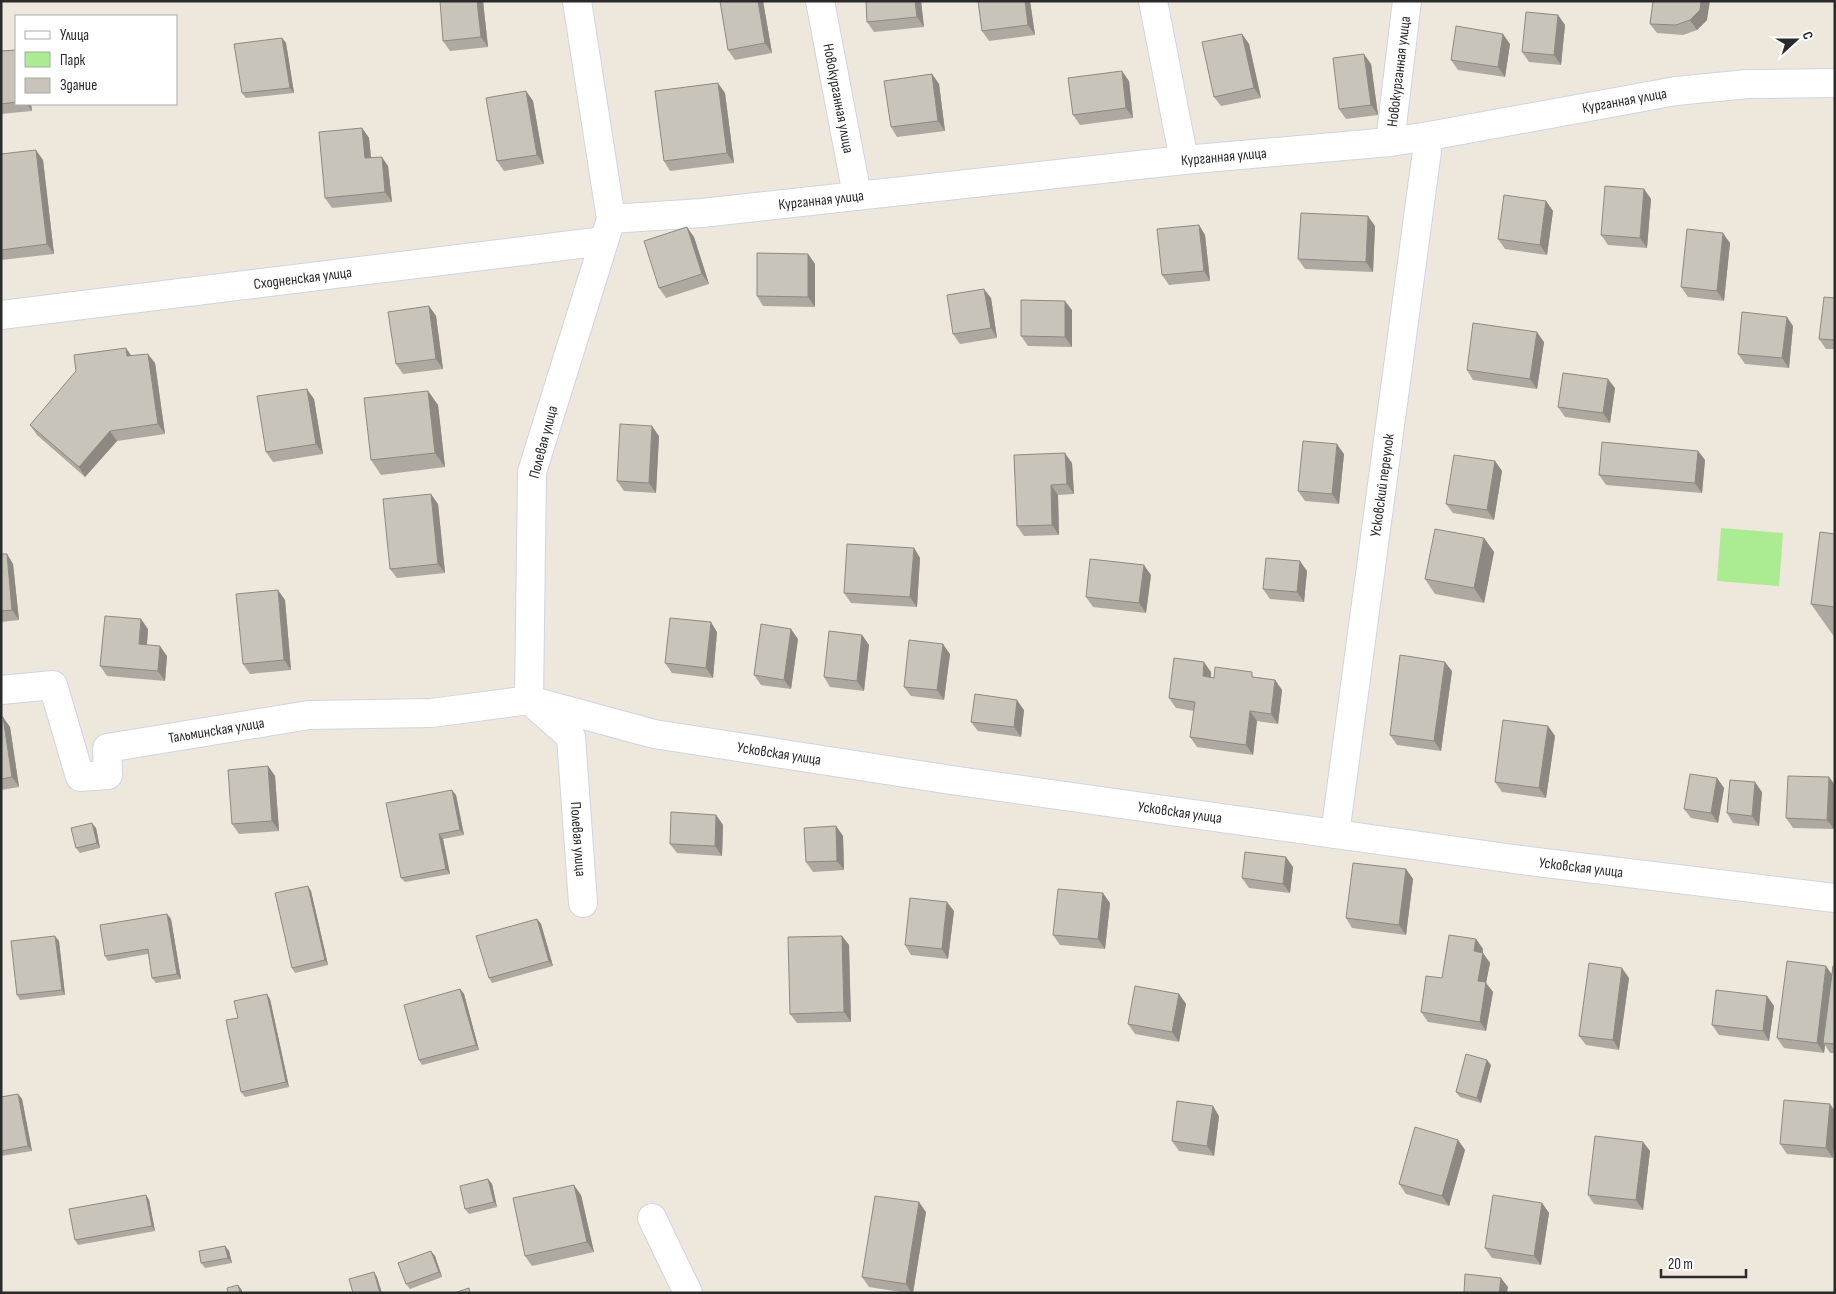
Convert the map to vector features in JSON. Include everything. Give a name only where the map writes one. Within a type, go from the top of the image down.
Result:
[{"type":"street","name":"Полевая улица","points":[[576,1],[608,230],[532,472],[529,700],[572,737],[583,903]]},
{"type":"street","name":"Новокурганная улица","points":[[820,1],[857,196]]},
{"type":"street","points":[[1153,1],[1184,160]]},
{"type":"street","name":"Новокурганная улица","points":[[1390,142],[1407,1]]},
{"type":"street","name":"Курганная улица","points":[[608,230],[702,213],[1184,160],[1390,142],[1676,91],[1748,84],[1835,83]]},
{"type":"street","name":"Усковский переулок","points":[[1336,834],[1429,136]]},
{"type":"street","name":"Сходненская улица","points":[[1,315],[608,230]]},
{"type":"street","name":"Тальминская улица","points":[[1,690],[53,685],[80,777],[108,775],[107,748],[309,715],[431,713],[529,700]]},
{"type":"street","name":"Усковская улица","points":[[529,700],[654,734],[951,780],[1521,860],[1835,898]]},
{"type":"street","points":[[652,1218],[688,1293]]},
{"type":"green space","points":[[1721,528],[1783,533],[1779,586],[1717,581]]},
{"type":"building","points":[[440,1],[477,1],[481,37],[443,41]]},
{"type":"building","points":[[720,1],[758,1],[765,43],[728,50]]},
{"type":"building","points":[[866,1],[915,1],[917,17],[867,22]]},
{"type":"building","points":[[978,1],[1025,1],[1028,25],[982,31]]},
{"type":"building","points":[[1653,1],[1701,1],[1700,10],[1690,20],[1676,25],[1650,24]]},
{"type":"building","points":[[1526,12],[1558,15],[1554,55],[1522,52]]},
{"type":"building","points":[[1456,26],[1503,34],[1498,67],[1451,60]]},
{"type":"building","points":[[1242,34],[1254,88],[1214,97],[1202,42]]},
{"type":"building","points":[[282,38],[290,88],[242,93],[234,44]]},
{"type":"building","points":[[15,50],[15,102],[1,104],[1,51]]},
{"type":"building","points":[[1364,54],[1371,105],[1339,109],[1333,58]]},
{"type":"building","points":[[1122,71],[1126,108],[1073,115],[1068,78]]},
{"type":"building","points":[[932,74],[938,121],[891,127],[884,81]]},
{"type":"building","points":[[718,83],[727,153],[664,161],[655,91]]},
{"type":"building","points":[[526,91],[537,155],[497,161],[486,98]]},
{"type":"building","points":[[362,128],[365,158],[382,157],[385,192],[325,198],[319,132]]},
{"type":"building","points":[[36,150],[47,244],[1,250],[1,154]]},
{"type":"building","points":[[1605,186],[1644,189],[1640,238],[1601,235]]},
{"type":"building","points":[[1504,195],[1546,201],[1540,245],[1498,239]]},
{"type":"building","points":[[1301,213],[1368,216],[1366,262],[1298,259]]},
{"type":"building","points":[[1199,225],[1204,271],[1162,275],[1157,229]]},
{"type":"building","points":[[687,227],[702,274],[659,288],[644,241]]},
{"type":"building","points":[[1687,229],[1723,233],[1717,291],[1681,287]]},
{"type":"building","points":[[757,253],[808,254],[808,297],[757,296]]},
{"type":"building","points":[[984,289],[991,328],[953,334],[947,295]]},
{"type":"building","points":[[1824,297],[1835,298],[1835,340],[1819,339]]},
{"type":"building","points":[[1021,300],[1065,301],[1065,337],[1021,336]]},
{"type":"building","points":[[429,306],[436,359],[396,364],[388,312]]},
{"type":"building","points":[[1742,312],[1787,317],[1782,358],[1738,354]]},
{"type":"building","points":[[1473,323],[1537,332],[1530,379],[1467,370]]},
{"type":"building","points":[[126,348],[127,356],[148,354],[158,424],[110,431],[79,467],[30,425],[76,371],[74,355]]},
{"type":"building","points":[[1563,373],[1608,379],[1603,413],[1558,407]]},
{"type":"building","points":[[307,389],[316,444],[266,452],[257,396]]},
{"type":"building","points":[[428,391],[435,453],[371,460],[364,398]]},
{"type":"building","points":[[620,424],[652,426],[649,483],[617,481]]},
{"type":"building","points":[[1303,441],[1337,444],[1332,494],[1298,491]]},
{"type":"building","points":[[1602,442],[1698,451],[1695,483],[1599,475]]},
{"type":"building","points":[[1065,453],[1067,484],[1051,485],[1052,525],[1017,526],[1014,455]]},
{"type":"building","points":[[1454,455],[1495,461],[1487,510],[1446,504]]},
{"type":"building","points":[[431,494],[438,564],[390,569],[383,499]]},
{"type":"building","points":[[1435,529],[1484,538],[1474,588],[1425,579]]},
{"type":"building","points":[[1820,532],[1835,534],[1835,607],[1811,604]]},
{"type":"building","points":[[847,544],[914,548],[910,597],[844,593]]},
{"type":"building","points":[[1,554],[7,554],[12,610],[1,611]]},
{"type":"building","points":[[1266,558],[1300,561],[1297,592],[1263,589]]},
{"type":"building","points":[[1090,559],[1144,565],[1139,603],[1086,597]]},
{"type":"building","points":[[278,590],[284,660],[243,664],[236,594]]},
{"type":"building","points":[[105,616],[141,619],[139,644],[160,646],[158,671],[100,666]]},
{"type":"building","points":[[670,618],[711,622],[706,668],[665,663]]},
{"type":"building","points":[[761,624],[791,629],[784,680],[754,675]]},
{"type":"building","points":[[829,631],[862,635],[857,681],[824,677]]},
{"type":"building","points":[[909,640],[943,644],[937,690],[904,687]]},
{"type":"building","points":[[1400,655],[1445,662],[1434,741],[1390,735]]},
{"type":"building","points":[[1174,658],[1204,662],[1203,676],[1214,678],[1215,667],[1252,672],[1252,677],[1275,680],[1271,714],[1250,711],[1246,745],[1190,737],[1195,702],[1169,698]]},
{"type":"building","points":[[975,694],[1017,700],[1014,727],[971,722]]},
{"type":"building","points":[[1,717],[3,717],[12,777],[1,779]]},
{"type":"building","points":[[1503,720],[1548,726],[1539,788],[1495,782]]},
{"type":"building","points":[[268,766],[272,821],[232,824],[228,770]]},
{"type":"building","points":[[1690,774],[1717,778],[1711,813],[1684,809]]},
{"type":"building","points":[[1788,776],[1829,777],[1827,820],[1786,818]]},
{"type":"building","points":[[1730,780],[1755,782],[1752,816],[1727,813]]},
{"type":"building","points":[[452,790],[460,830],[439,834],[446,869],[401,878],[386,803]]},
{"type":"building","points":[[671,812],[716,815],[715,846],[670,844]]},
{"type":"building","points":[[92,823],[97,843],[76,848],[71,828]]},
{"type":"building","points":[[836,826],[837,861],[806,862],[804,828]]},
{"type":"building","points":[[1245,852],[1286,857],[1283,884],[1242,878]]},
{"type":"building","points":[[1353,863],[1406,869],[1399,925],[1346,918]]},
{"type":"building","points":[[308,886],[325,960],[292,968],[275,893]]},
{"type":"building","points":[[1058,889],[1103,893],[1098,939],[1053,935]]},
{"type":"building","points":[[910,898],[947,902],[942,949],[905,945]]},
{"type":"building","points":[[167,914],[177,974],[152,978],[148,949],[105,956],[100,925]]},
{"type":"building","points":[[537,919],[549,961],[489,978],[476,936]]},
{"type":"building","points":[[1449,935],[1476,939],[1474,951],[1483,953],[1478,981],[1486,982],[1480,1022],[1421,1012],[1426,976],[1442,978]]},
{"type":"building","points":[[55,936],[62,990],[17,995],[11,941]]},
{"type":"building","points":[[842,936],[844,1012],[790,1014],[788,937]]},
{"type":"building","points":[[1787,961],[1826,966],[1817,1043],[1777,1038]]},
{"type":"building","points":[[1589,963],[1622,968],[1613,1040],[1579,1036]]},
{"type":"building","points":[[1833,966],[1835,966],[1835,1044],[1823,1043]]},
{"type":"building","points":[[1135,986],[1179,994],[1172,1032],[1128,1024]]},
{"type":"building","points":[[460,989],[476,1045],[419,1060],[404,1005]]},
{"type":"building","points":[[1716,990],[1767,996],[1763,1031],[1712,1025]]},
{"type":"building","points":[[267,994],[286,1082],[241,1092],[226,1020],[238,1018],[234,1001]]},
{"type":"building","points":[[1466,1054],[1487,1060],[1477,1098],[1456,1092]]},
{"type":"building","points":[[18,1094],[28,1146],[1,1151],[1,1097]]},
{"type":"building","points":[[1784,1100],[1830,1104],[1826,1148],[1780,1144]]},
{"type":"building","points":[[1177,1101],[1213,1106],[1207,1146],[1172,1141]]},
{"type":"building","points":[[1415,1127],[1458,1140],[1442,1196],[1399,1184]]},
{"type":"building","points":[[1595,1136],[1643,1142],[1636,1200],[1588,1195]]},
{"type":"building","points":[[488,1179],[494,1202],[465,1209],[460,1186]]},
{"type":"building","points":[[574,1185],[587,1242],[525,1256],[513,1198]]},
{"type":"building","points":[[146,1195],[152,1226],[75,1240],[69,1209]]},
{"type":"building","points":[[1493,1195],[1542,1203],[1534,1256],[1485,1248]]},
{"type":"building","points":[[875,1196],[919,1202],[906,1284],[862,1277]]},
{"type":"building","points":[[225,1246],[228,1258],[201,1263],[199,1251]]},
{"type":"building","points":[[431,1251],[439,1272],[406,1284],[398,1263]]},
{"type":"building","points":[[374,1272],[380,1293],[353,1293],[349,1279]]},
{"type":"building","points":[[1465,1274],[1501,1278],[1499,1293],[1464,1293]]},
{"type":"building","points":[[238,1285],[240,1293],[228,1293],[227,1288]]},
{"type":"building","points":[[469,1288],[470,1293],[454,1293]]}]
